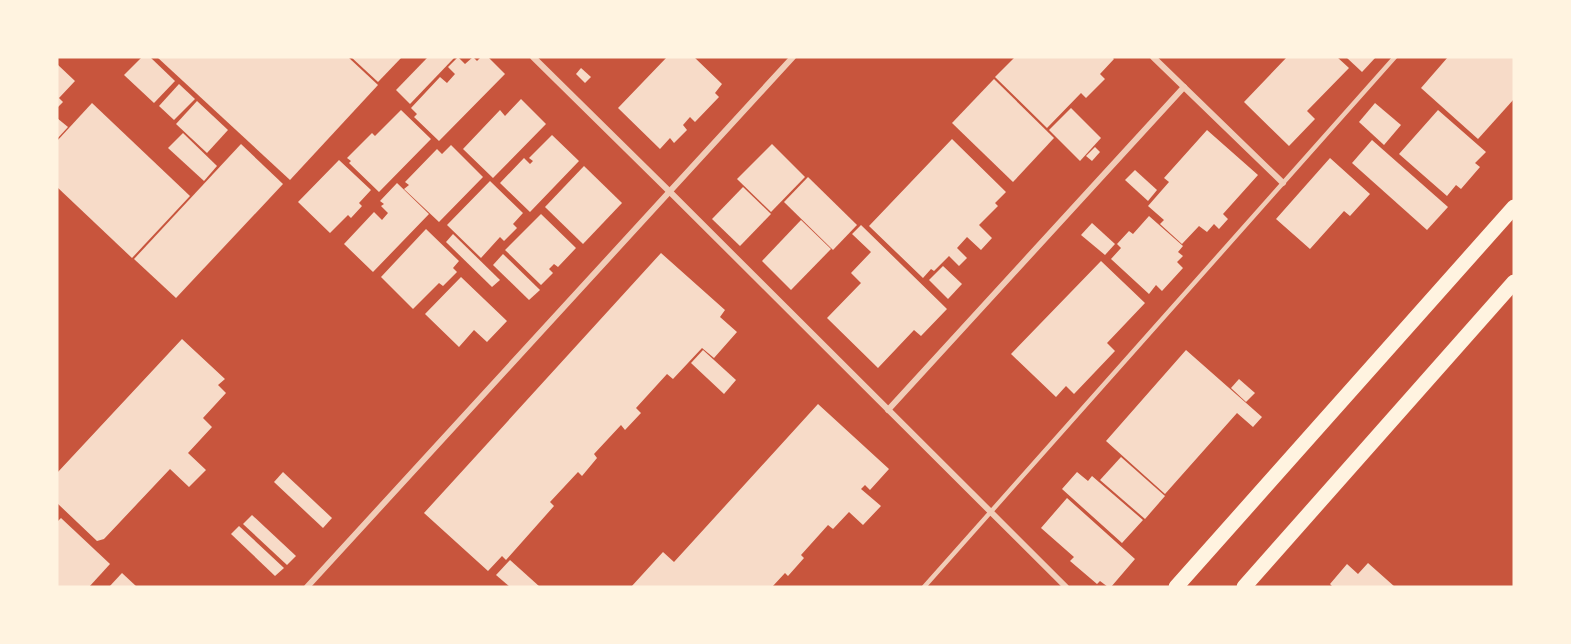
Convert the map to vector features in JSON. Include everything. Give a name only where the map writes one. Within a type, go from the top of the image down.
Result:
[{"type":"main road","points":[[1176,587],[1514,207]]},
{"type":"main road","points":[[1244,587],[1514,282]]},
{"type":"street","points":[[533,57],[1066,587]]},
{"type":"street","points":[[308,587],[793,57]]},
{"type":"street","points":[[1153,57],[1283,183]]},
{"type":"street","points":[[888,410],[1184,87]]},
{"type":"lane","points":[[924,587],[1395,57]]},
{"type":"building","points":[[142,57],[150,57],[175,81],[154,103],[124,75]]},
{"type":"building","points":[[157,57],[348,57],[378,85],[290,180]]},
{"type":"building","points":[[351,57],[402,57],[378,82]]},
{"type":"building","points":[[428,57],[455,57],[410,104],[396,90]]},
{"type":"building","points":[[458,57],[465,64],[473,57],[477,61],[481,57],[488,57],[505,74],[439,141],[414,117],[417,114],[411,108],[440,77],[447,83],[455,74],[448,67]]},
{"type":"building","points":[[667,57],[694,57],[722,84],[715,93],[719,97],[695,122],[690,117],[683,125],[687,130],[674,143],[670,138],[660,149],[618,108]]},
{"type":"building","points":[[1015,57],[1112,57],[1114,59],[1100,74],[1105,79],[1086,98],[1081,93],[1047,128],[995,77]]},
{"type":"building","points":[[1287,57],[1337,57],[1349,68],[1307,111],[1315,119],[1289,146],[1244,102]]},
{"type":"building","points":[[1346,57],[1376,57],[1362,72]]},
{"type":"building","points":[[1448,57],[1514,57],[1514,99],[1478,139],[1421,88]]},
{"type":"building","points":[[57,64],[75,81],[59,98],[63,102],[57,108]]},
{"type":"building","points":[[581,68],[591,77],[585,83],[576,74]]},
{"type":"building","points":[[994,79],[1054,138],[1013,182],[952,123]]},
{"type":"building","points":[[179,84],[195,99],[174,120],[159,106]]},
{"type":"building","points":[[521,99],[546,124],[493,178],[463,149],[500,110],[505,116]]},
{"type":"building","points":[[197,101],[228,130],[207,153],[176,124]]},
{"type":"building","points":[[92,103],[190,196],[132,258],[57,187],[57,141]]},
{"type":"building","points":[[1375,103],[1401,125],[1384,145],[1359,122]]},
{"type":"building","points":[[1071,108],[1101,138],[1080,161],[1049,130]]},
{"type":"building","points":[[401,110],[431,139],[379,192],[349,163],[351,161],[347,158],[372,133],[375,136]]},
{"type":"building","points":[[1438,110],[1486,152],[1475,163],[1480,167],[1461,189],[1456,185],[1447,196],[1399,154]]},
{"type":"building","points":[[57,118],[68,127],[57,139]]},
{"type":"building","points":[[1207,130],[1258,175],[1223,214],[1228,219],[1219,229],[1214,224],[1207,232],[1199,226],[1182,244],[1160,224],[1164,220],[1148,206],[1169,182],[1164,178]]},
{"type":"building","points":[[183,133],[217,166],[204,181],[168,148]]},
{"type":"building","points":[[552,135],[579,161],[530,212],[500,183],[524,158],[530,164],[533,161],[529,158]]},
{"type":"building","points":[[952,139],[1006,192],[995,203],[998,206],[979,225],[992,238],[981,250],[967,237],[957,248],[967,258],[959,266],[949,256],[923,278],[869,226]]},
{"type":"building","points":[[1372,140],[1448,207],[1427,230],[1352,163]]},
{"type":"building","points":[[241,144],[283,184],[176,298],[134,259]]},
{"type":"building","points":[[772,144],[805,177],[771,212],[737,179]]},
{"type":"building","points":[[451,145],[483,177],[439,222],[404,189],[409,185],[405,182],[437,149],[442,154]]},
{"type":"building","points":[[1095,147],[1100,152],[1092,161],[1086,156]]},
{"type":"building","points":[[1330,158],[1370,194],[1350,216],[1344,211],[1310,249],[1276,219]]},
{"type":"building","points":[[339,160],[371,190],[359,203],[362,206],[351,218],[348,215],[330,233],[298,202]]},
{"type":"building","points":[[584,166],[622,203],[583,244],[545,207]]},
{"type":"building","points":[[1135,170],[1157,190],[1148,201],[1125,180]]},
{"type":"building","points":[[808,177],[857,225],[833,250],[784,202]]},
{"type":"building","points":[[490,181],[523,213],[513,224],[517,228],[504,241],[500,237],[481,258],[447,225]]},
{"type":"building","points":[[397,183],[429,214],[373,272],[344,244],[374,212],[382,220],[388,213],[381,206],[384,204],[380,201]]},
{"type":"building","points":[[743,187],[771,214],[740,246],[712,219]]},
{"type":"building","points":[[541,214],[576,248],[558,267],[554,264],[549,269],[553,273],[541,285],[505,250]]},
{"type":"building","points":[[1149,216],[1183,246],[1178,252],[1183,256],[1177,262],[1183,268],[1162,291],[1156,285],[1149,294],[1111,259],[1121,248],[1117,244],[1129,231],[1133,234]]},
{"type":"building","points":[[801,220],[831,249],[791,290],[762,261]]},
{"type":"building","points":[[1092,223],[1115,244],[1105,255],[1081,235]]},
{"type":"building","points":[[861,225],[947,309],[921,336],[914,330],[878,368],[827,318],[861,283],[851,273],[871,252],[852,234]]},
{"type":"building","points":[[426,229],[459,261],[453,268],[457,272],[443,286],[439,283],[413,309],[381,277]]},
{"type":"building","points":[[453,234],[500,280],[492,287],[446,242]]},
{"type":"building","points":[[661,253],[725,310],[720,317],[737,332],[714,358],[702,348],[673,379],[667,374],[636,408],[641,413],[625,430],[621,425],[594,454],[597,458],[582,476],[578,472],[550,502],[554,506],[506,560],[502,556],[488,571],[424,513]]},
{"type":"building","points":[[503,254],[540,290],[529,300],[493,265]]},
{"type":"building","points":[[1101,261],[1145,303],[1107,343],[1115,351],[1074,394],[1066,386],[1056,397],[1011,354]]},
{"type":"building","points":[[943,266],[962,284],[948,299],[929,280]]},
{"type":"building","points":[[461,277],[507,321],[487,342],[474,330],[459,347],[425,314]]},
{"type":"building","points":[[182,339],[225,379],[218,385],[226,393],[203,418],[212,427],[188,453],[206,470],[189,487],[170,469],[104,539],[97,541],[57,503],[57,473]]},
{"type":"building","points":[[703,350],[736,380],[724,394],[691,363]]},
{"type":"building","points":[[1186,350],[1262,417],[1253,427],[1237,413],[1165,494],[1106,441]]},
{"type":"building","points":[[1239,379],[1255,393],[1246,402],[1231,388]]},
{"type":"building","points":[[818,404],[889,469],[870,490],[865,485],[861,489],[881,506],[863,525],[849,512],[833,529],[828,525],[801,555],[804,558],[788,576],[785,573],[772,587],[631,587],[663,552],[674,562]]},
{"type":"building","points":[[1121,457],[1165,496],[1145,519],[1100,480]]},
{"type":"building","points":[[283,472],[332,518],[323,528],[274,482]]},
{"type":"building","points":[[1077,472],[1088,481],[1092,476],[1143,520],[1122,543],[1062,489]]},
{"type":"building","points":[[1067,498],[1135,559],[1111,587],[1100,581],[1097,584],[1070,561],[1074,557],[1041,528]]},
{"type":"building","points":[[252,515],[296,556],[287,565],[243,524]]},
{"type":"building","points":[[61,518],[110,564],[89,587],[57,587],[57,522]]},
{"type":"building","points":[[239,526],[284,568],[275,576],[231,534]]},
{"type":"building","points":[[510,560],[540,587],[510,587],[496,575]]},
{"type":"building","points":[[1368,563],[1395,587],[1333,587],[1330,584],[1347,564],[1358,574]]},
{"type":"building","points":[[122,573],[137,587],[109,587]]}]
